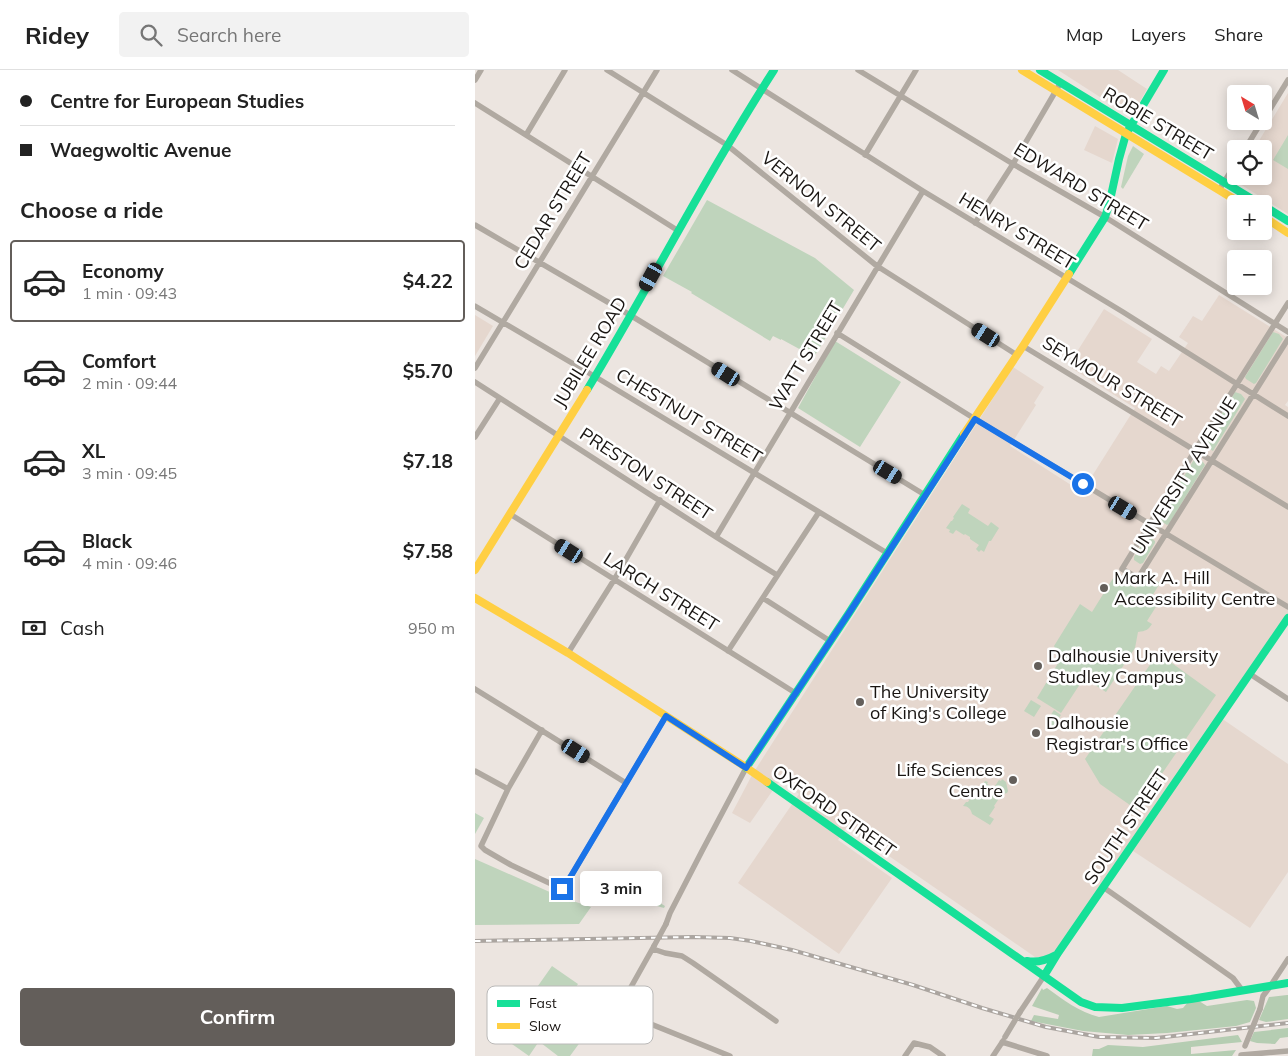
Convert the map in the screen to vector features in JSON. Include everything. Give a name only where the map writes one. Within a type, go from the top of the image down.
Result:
[{"type":"main road","name":"JUBILEE ROAD","points":[[475,570],[594,376],[727,145],[774,70]]},
{"type":"main road","name":"ROBIE STREET","points":[[1022,70],[1227,195]]},
{"type":"main road","name":"ROBIE STREET","points":[[1040,70],[1246,195]]},
{"type":"main road","points":[[746,768],[797,694],[1105,217],[1109,209],[1126,134],[1164,70]]},
{"type":"main road","points":[[1272,211],[1288,221]]},
{"type":"main road","points":[[1272,223],[1288,233]]},
{"type":"main road","name":"OXFORD STREET","points":[[475,598],[568,653],[746,768],[1081,1002],[1095,1007],[1122,1008],[1288,983]]},
{"type":"main road","name":"SOUTH STREET","points":[[1044,976],[1288,618]]},
{"type":"main road","points":[[1022,960],[1037,962],[1048,960],[1058,953]]},
{"type":"street","points":[[475,80],[481,70]]},
{"type":"street","points":[[526,135],[565,70]]},
{"type":"street","name":"VERNON STREET","points":[[607,70],[727,145],[877,266],[1017,355]]},
{"type":"street","name":"CEDAR STREET","points":[[475,368],[657,70]]},
{"type":"street","name":"HENRY STREET","points":[[732,70],[865,155],[1288,416]]},
{"type":"street","name":"EDWARD STREET","points":[[857,70],[1105,217],[1288,332]]},
{"type":"street","points":[[865,155],[917,70]]},
{"type":"street","points":[[1273,104],[1288,80]]},
{"type":"street","points":[[975,223],[1013,164],[1061,82]]},
{"type":"street","points":[[475,103],[677,230]]},
{"type":"street","points":[[1219,190],[1227,179]]},
{"type":"street","name":"WATT STREET","points":[[716,537],[923,191]]},
{"type":"street","points":[[475,225],[630,315],[925,495]]},
{"type":"street","name":"UNIVERSITY AVENUE","points":[[1288,303],[1149,524],[1123,569],[1138,578],[1288,338]]},
{"type":"street","name":"CHESTNUT STREET","points":[[475,306],[887,553]]},
{"type":"street","points":[[837,333],[975,419],[1288,608]]},
{"type":"street","name":"SEYMOUR STREET","points":[[1023,346],[1288,507]]},
{"type":"street","name":"PRESTON STREET","points":[[475,382],[716,537],[777,574]]},
{"type":"street","points":[[475,437],[500,398]]},
{"type":"street","points":[[568,653],[614,580],[660,500]]},
{"type":"street","points":[[728,651],[819,512]]},
{"type":"street","name":"LARCH STREET","points":[[510,514],[797,694]]},
{"type":"street","points":[[763,598],[831,641]]},
{"type":"street","points":[[1250,674],[1288,699]]},
{"type":"street","points":[[475,688],[626,782]]},
{"type":"street","points":[[562,889],[666,716]]},
{"type":"street","points":[[542,730],[508,789],[482,844],[482,849],[562,889],[569,895]]},
{"type":"street","points":[[632,986],[746,768]]},
{"type":"street","points":[[475,771],[508,789]]},
{"type":"street","points":[[1103,887],[1233,978],[1242,990]]},
{"type":"street","points":[[653,948],[665,954],[682,956],[693,962],[776,1021]]},
{"type":"street","points":[[1288,959],[1263,996],[1260,1009],[1241,1055],[1288,1051]]},
{"type":"street","name":"SOUTH STREET","points":[[993,1056],[1019,1012],[1044,976]]},
{"type":"street","points":[[653,1025],[731,1056]]},
{"type":"street","points":[[1003,1039],[1047,1056]]},
{"type":"street","points":[[905,1056],[913,1044],[930,1047],[943,1056]]},
{"type":"shaded area","points":[[1058,70],[1118,70],[1147,89],[1131,117]]},
{"type":"shaded area","points":[[1288,93],[1288,214],[1272,204],[1272,195],[1257,195],[1241,185],[1272,185],[1272,140],[1259,140],[1266,130],[1273,130],[1273,118]]},
{"type":"shaded area","points":[[1095,126],[1118,139],[1112,163],[1084,150]]},
{"type":"shaded area","name":"Dalhousie University Studley Campus","points":[[1219,295],[1288,338],[1288,401],[1285,405],[1288,407],[1288,614],[1221,718],[1288,764],[1288,872],[1250,928],[1130,849],[1058,953],[1045,957],[1035,957],[847,827],[838,840],[892,878],[839,954],[738,883],[799,794],[780,780],[750,823],[732,813],[752,775],[1013,367],[1044,387],[1034,403],[1036,405],[1010,446],[1082,492],[1135,408],[1068,366],[1104,309],[1152,339],[1137,362],[1156,374],[1161,366],[1169,371],[1188,343],[1179,337],[1193,316],[1202,321]]},
{"type":"shaded area","points":[[475,315],[493,326],[475,356]]},
{"type":"green space","points":[[1288,135],[1288,169],[1273,160]]},
{"type":"green space","points":[[1133,146],[1144,154],[1123,189],[1121,187],[1128,156]]},
{"type":"green space","points":[[707,200],[815,258],[854,290],[814,357],[773,336],[770,341],[663,276]]},
{"type":"green space","points":[[1273,332],[1279,334],[1283,339],[1254,384],[1245,377]]},
{"type":"green space","points":[[835,341],[901,382],[860,447],[798,408]]},
{"type":"green space","points":[[1235,392],[1241,394],[1245,399],[1213,451],[1203,445]]},
{"type":"green space","points":[[1195,458],[1201,460],[1205,465],[1167,525],[1158,519]]},
{"type":"green space","points":[[962,504],[970,509],[968,513],[988,526],[991,522],[999,528],[991,541],[989,541],[984,552],[981,550],[979,552],[976,549],[979,545],[970,537],[956,530],[953,534],[946,528]]},
{"type":"green space","points":[[1148,536],[1155,543],[1143,563],[1140,564],[1134,560],[1134,557]]},
{"type":"green space","points":[[1145,574],[1160,583],[1151,598],[1159,602],[1147,621],[1152,624],[1146,630],[1138,632],[1135,648],[1106,692],[1084,678],[1061,713],[1037,698],[1060,660],[1054,646],[1080,604],[1092,612],[1115,575],[1136,588]]},
{"type":"green space","points":[[1158,653],[1216,695],[1137,810],[1100,784],[1085,759]]},
{"type":"green space","points":[[1031,700],[1041,706],[1034,717],[1024,711]]},
{"type":"green space","points":[[1054,710],[1061,715],[1052,728],[1045,724]]},
{"type":"green space","points":[[1002,779],[1006,782],[1008,791],[1000,797],[994,806],[989,816],[994,819],[990,825],[972,814],[968,807],[963,806],[971,797],[974,799],[985,781],[993,787]]},
{"type":"green space","points":[[475,813],[484,818],[475,834]]},
{"type":"green space","points":[[475,859],[561,897],[591,907],[579,924],[475,925]]},
{"type":"green space","points":[[625,882],[665,906],[664,908],[618,895]]},
{"type":"green space","points":[[552,966],[578,984],[577,986],[538,986]]},
{"type":"green space","points":[[1042,988],[1043,990],[1047,988],[1078,1009],[1099,1017],[1167,1006],[1177,1009],[1183,1008],[1188,1002],[1199,1001],[1207,1006],[1247,1000],[1254,1001],[1256,1008],[1250,1022],[1236,1026],[1128,1035],[1083,1031],[1031,1021],[1034,1015],[1058,1019],[1059,1015],[1032,1006]]},
{"type":"green space","points":[[1288,995],[1288,1019],[1266,1022],[1259,1020],[1269,997]]},
{"type":"green space","points":[[1288,1028],[1288,1037],[1280,1038],[1275,1044],[1250,1041],[1254,1032]]},
{"type":"green space","points":[[1238,1035],[1242,1042],[1191,1047],[1191,1054],[1236,1050],[1232,1056],[1092,1056],[1093,1049],[1099,1049],[1108,1045],[1143,1047]]},
{"type":"green space","points":[[512,1044],[537,1044],[529,1056]]},
{"type":"green space","points":[[542,1044],[579,1044],[570,1056],[558,1056]]},
{"type":"railway","points":[[475,941],[693,937],[730,938],[751,941],[792,950],[913,985],[1046,1027],[1099,1037],[1156,1038],[1288,1023]]},
{"type":"traffic: fast","points":[[587,390],[702,189],[774,70]]},
{"type":"traffic: fast","points":[[1040,70],[1245,195]]},
{"type":"traffic: fast","points":[[1069,274],[1105,217],[1126,134],[1164,70]]},
{"type":"traffic: fast","points":[[1272,211],[1288,221]]},
{"type":"traffic: fast","points":[[746,768],[849,613],[964,434]]},
{"type":"traffic: fast","points":[[1044,976],[1288,618]]},
{"type":"traffic: fast","points":[[767,782],[1081,1002],[1095,1007],[1122,1008],[1288,983]]},
{"type":"traffic: fast","points":[[1027,961],[1042,961],[1056,955]]},
{"type":"traffic: slow","points":[[1022,70],[1227,195]]},
{"type":"traffic: slow","points":[[1272,222],[1288,233]]},
{"type":"traffic: slow","points":[[964,434],[1069,274]]},
{"type":"traffic: slow","points":[[475,570],[587,390]]},
{"type":"traffic: slow","points":[[475,598],[568,653],[767,782]]},
{"type":"place","name":"Mark A. Hill Accessibility Centre","points":[[1104,588]]},
{"type":"place","name":"Dalhousie University Studley Campus","points":[[1038,666]]},
{"type":"place","name":"The University of King's College","points":[[860,702]]},
{"type":"place","name":"Dalhousie Registrar's Office","points":[[1036,733]]},
{"type":"place","name":"Life Sciences Centre","points":[[1013,780]]},
{"type":"route","points":[[562,889],[666,716],[746,768],[797,694],[975,419],[1083,484]]}]
